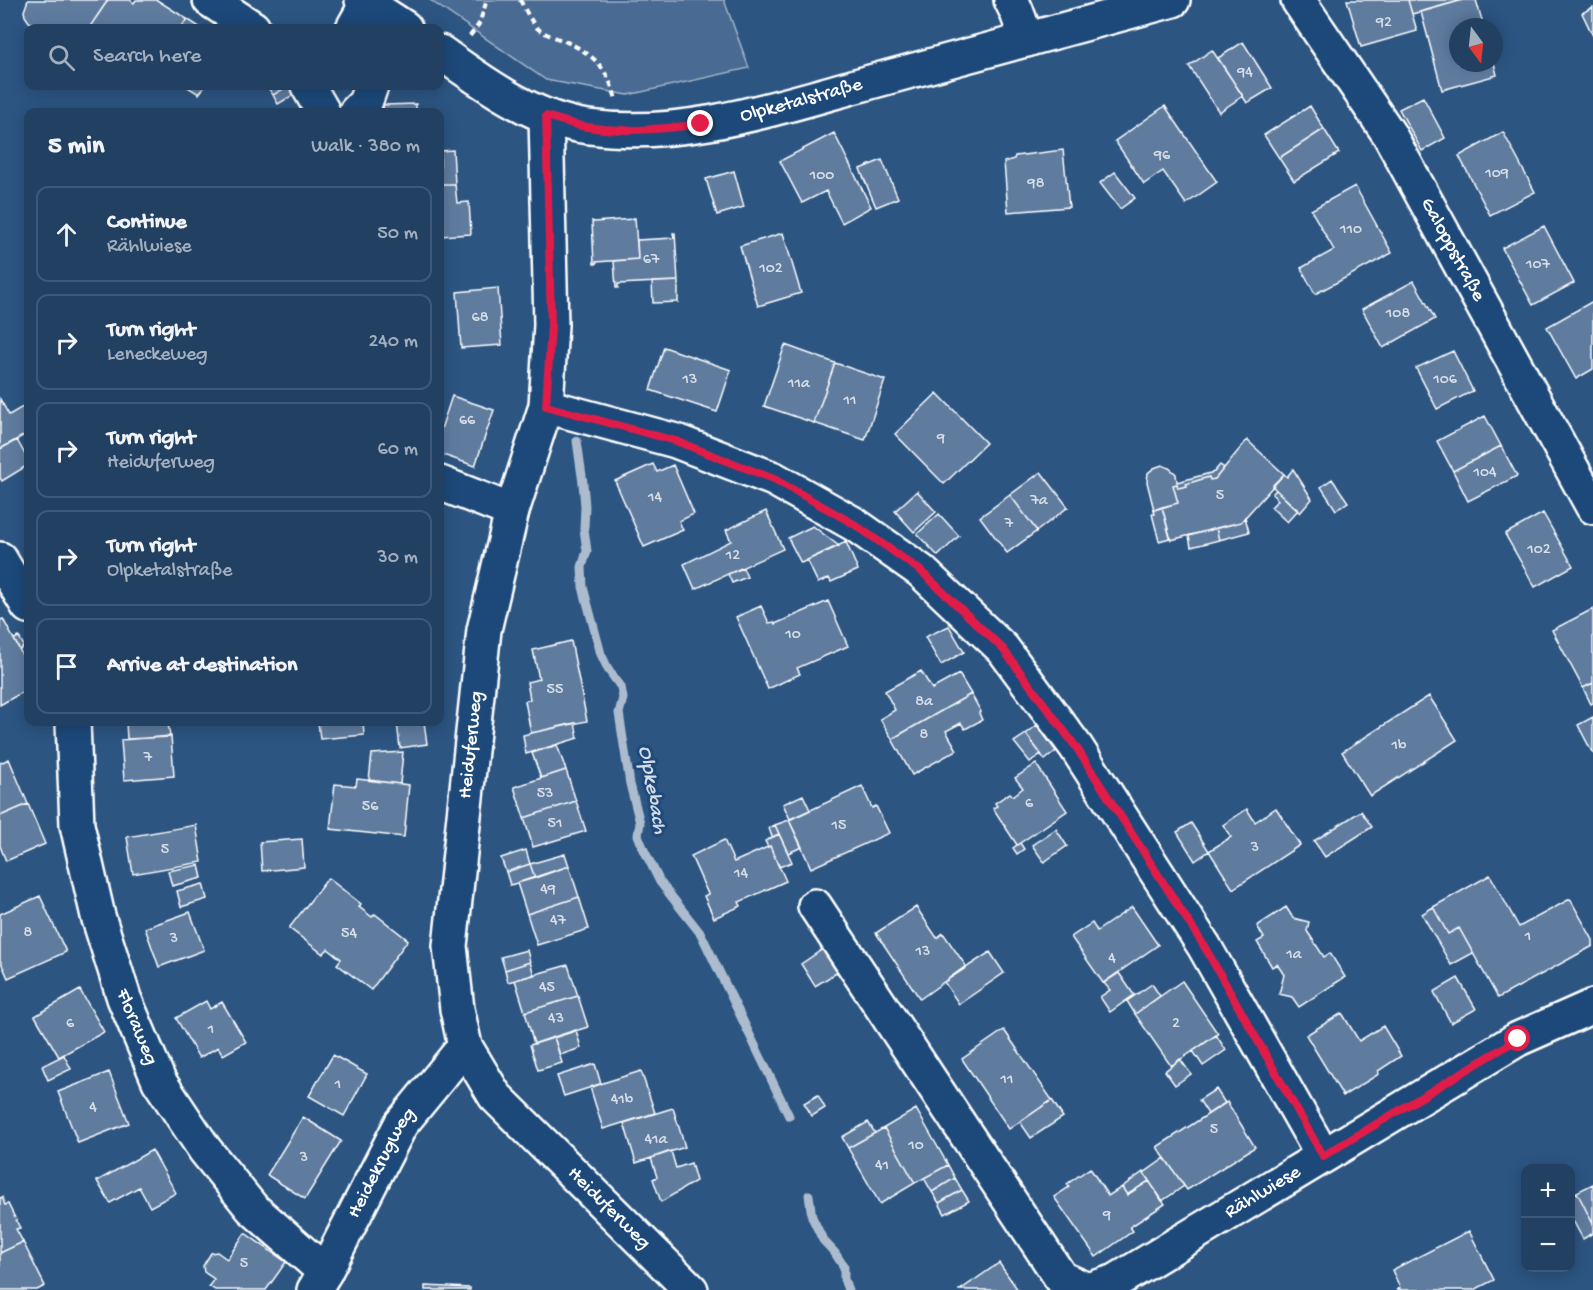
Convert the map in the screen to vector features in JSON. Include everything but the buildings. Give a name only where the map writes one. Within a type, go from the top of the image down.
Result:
[{"type":"street","points":[[210,0],[248,24]]},
{"type":"street","points":[[1011,0],[1027,40]]},
{"type":"street","name":"Olpketalstraße","points":[[444,55],[504,95],[546,116],[587,127],[653,130],[729,120],[1173,0]]},
{"type":"street","name":"Galoppstraße","points":[[1298,0],[1389,134],[1593,507]]},
{"type":"street","points":[[361,11],[395,24]]},
{"type":"street","points":[[310,90],[321,108]]},
{"type":"street","points":[[360,108],[365,103],[370,90]]},
{"type":"street","name":"Heiduferweg","points":[[546,116],[551,325],[546,406],[513,511],[484,630],[450,946],[457,1009],[465,1047],[495,1096],[691,1290]]},
{"type":"street","points":[[546,406],[676,441],[774,479],[854,524],[921,571],[1003,649],[1076,747],[1204,946],[1323,1156]]},
{"type":"street","points":[[444,485],[513,511]]},
{"type":"street","points":[[0,559],[24,599]]},
{"type":"street","name":"Floraweg","points":[[73,726],[76,825],[98,916],[124,998],[159,1081],[205,1150],[252,1208],[320,1281]]},
{"type":"street","name":"Rählwiese","points":[[814,906],[1061,1278],[1088,1290],[1116,1281],[1518,1039],[1593,1006]]},
{"type":"street","name":"Heidekrugweg","points":[[320,1281],[401,1124],[465,1047]]},
{"type":"path","points":[[520,0],[538,28],[574,45],[598,61],[611,82],[617,102]]},
{"type":"shaded area","points":[[430,0],[724,0],[749,68],[628,95],[546,80]]},
{"type":"waterway","name":"Olpkebach","points":[[577,441],[583,483],[587,551],[582,567],[583,587],[601,654],[621,687],[623,698],[619,713],[630,784],[640,823],[638,835],[660,882],[701,934],[789,1116]]},
{"type":"waterway","name":"Olpkebach","points":[[809,1195],[812,1217],[823,1240],[844,1267],[844,1279],[848,1290]]},
{"type":"route","points":[[701,124],[653,130],[622,130],[587,127],[546,116],[551,325],[546,406],[676,441],[774,479],[854,524],[921,571],[1003,649],[1076,747],[1204,946],[1323,1156],[1518,1039]]}]
